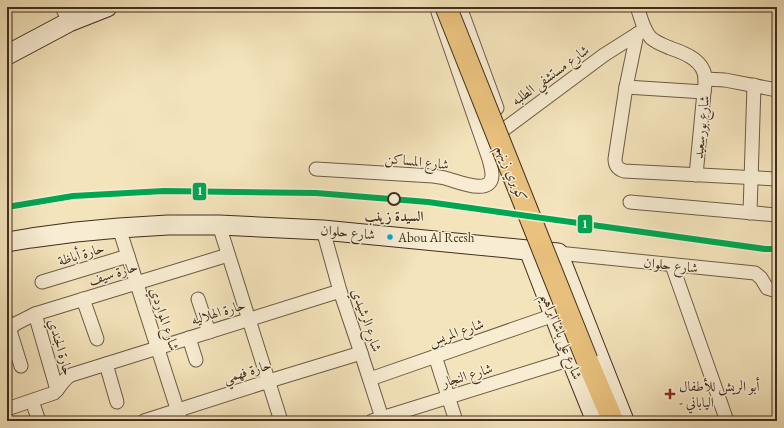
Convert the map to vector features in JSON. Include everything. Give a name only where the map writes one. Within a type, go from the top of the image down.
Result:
[{"type":"main road","name":"كوبري زينهم","points":[[446,7],[579,360]]},
{"type":"main road","name":"شارع على باشا ابراهيم","points":[[579,360],[613,421]]},
{"type":"street","points":[[7,55],[66,15],[107,7]]},
{"type":"street","points":[[436,7],[489,159],[498,151],[499,136],[501,131],[505,128],[460,7]]},
{"type":"street","name":"شارع بورسعيد","points":[[637,7],[641,31],[659,44],[692,57],[702,68],[705,85],[696,175]]},
{"type":"street","points":[[641,31],[626,87],[615,159],[615,164],[617,167],[624,171],[777,179]]},
{"type":"street","name":"شارع مستشفي الطلبه","points":[[505,128],[604,55],[641,31]]},
{"type":"street","name":"شارع بورسعيد","points":[[705,85],[725,80],[777,90]]},
{"type":"street","points":[[626,87],[705,85]]},
{"type":"street","points":[[750,213],[754,85]]},
{"type":"street","name":"شارع المساكن","points":[[316,169],[433,176],[475,186],[482,186],[488,184],[491,180],[492,175],[489,159]]},
{"type":"street","points":[[630,202],[777,215]]},
{"type":"street","name":"شارع حلوان","points":[[7,242],[68,233],[168,225],[219,225],[323,230],[755,274],[761,278],[767,288],[777,291]]},
{"type":"street","points":[[219,225],[282,421]]},
{"type":"street","name":"شارع المواردي","points":[[119,228],[179,415]]},
{"type":"street","name":"شارع الرشيدي","points":[[323,230],[340,291],[370,379],[379,420]]},
{"type":"street","name":"شارع على باشا ابراهيم","points":[[529,250],[554,315],[579,360],[596,421]]},
{"type":"street","name":"شارع على باشا ابراهيم","points":[[558,253],[623,418],[622,421]]},
{"type":"street","name":"حارة سيف","points":[[8,326],[35,314],[228,255]]},
{"type":"street","name":"حارة أباظة","points":[[42,282],[128,256]]},
{"type":"street","points":[[672,265],[728,421]]},
{"type":"street","name":"حارة الهلاليه","points":[[7,409],[54,393],[64,379],[71,375],[340,291]]},
{"type":"street","points":[[83,299],[97,339]]},
{"type":"street","points":[[198,299],[209,332]]},
{"type":"street","name":"حارة الجندي","points":[[35,314],[57,390]]},
{"type":"street","name":"شارع المريس","points":[[370,379],[554,315]]},
{"type":"street","points":[[8,326],[21,366]]},
{"type":"street","points":[[189,338],[196,360]]},
{"type":"street","name":"حارة فهمي","points":[[144,421],[179,415],[269,381],[361,353]]},
{"type":"street","points":[[435,356],[456,421]]},
{"type":"street","name":"شارع النجار","points":[[379,420],[448,397],[579,360]]},
{"type":"street","points":[[106,364],[117,402]]},
{"type":"street","points":[[32,401],[39,421]]},
{"type":"transit line","name":"1","points":[[7,207],[73,196],[164,191],[316,193],[428,202],[765,249],[777,249]]},
{"type":"place","name":"السيدة زينب","points":[[394,199]]},
{"type":"place","name":"Abou Al Reesh","points":[[390,237]]},
{"type":"place","name":"أبو الريش للأطفال - الياباني","points":[[670,394]]}]
